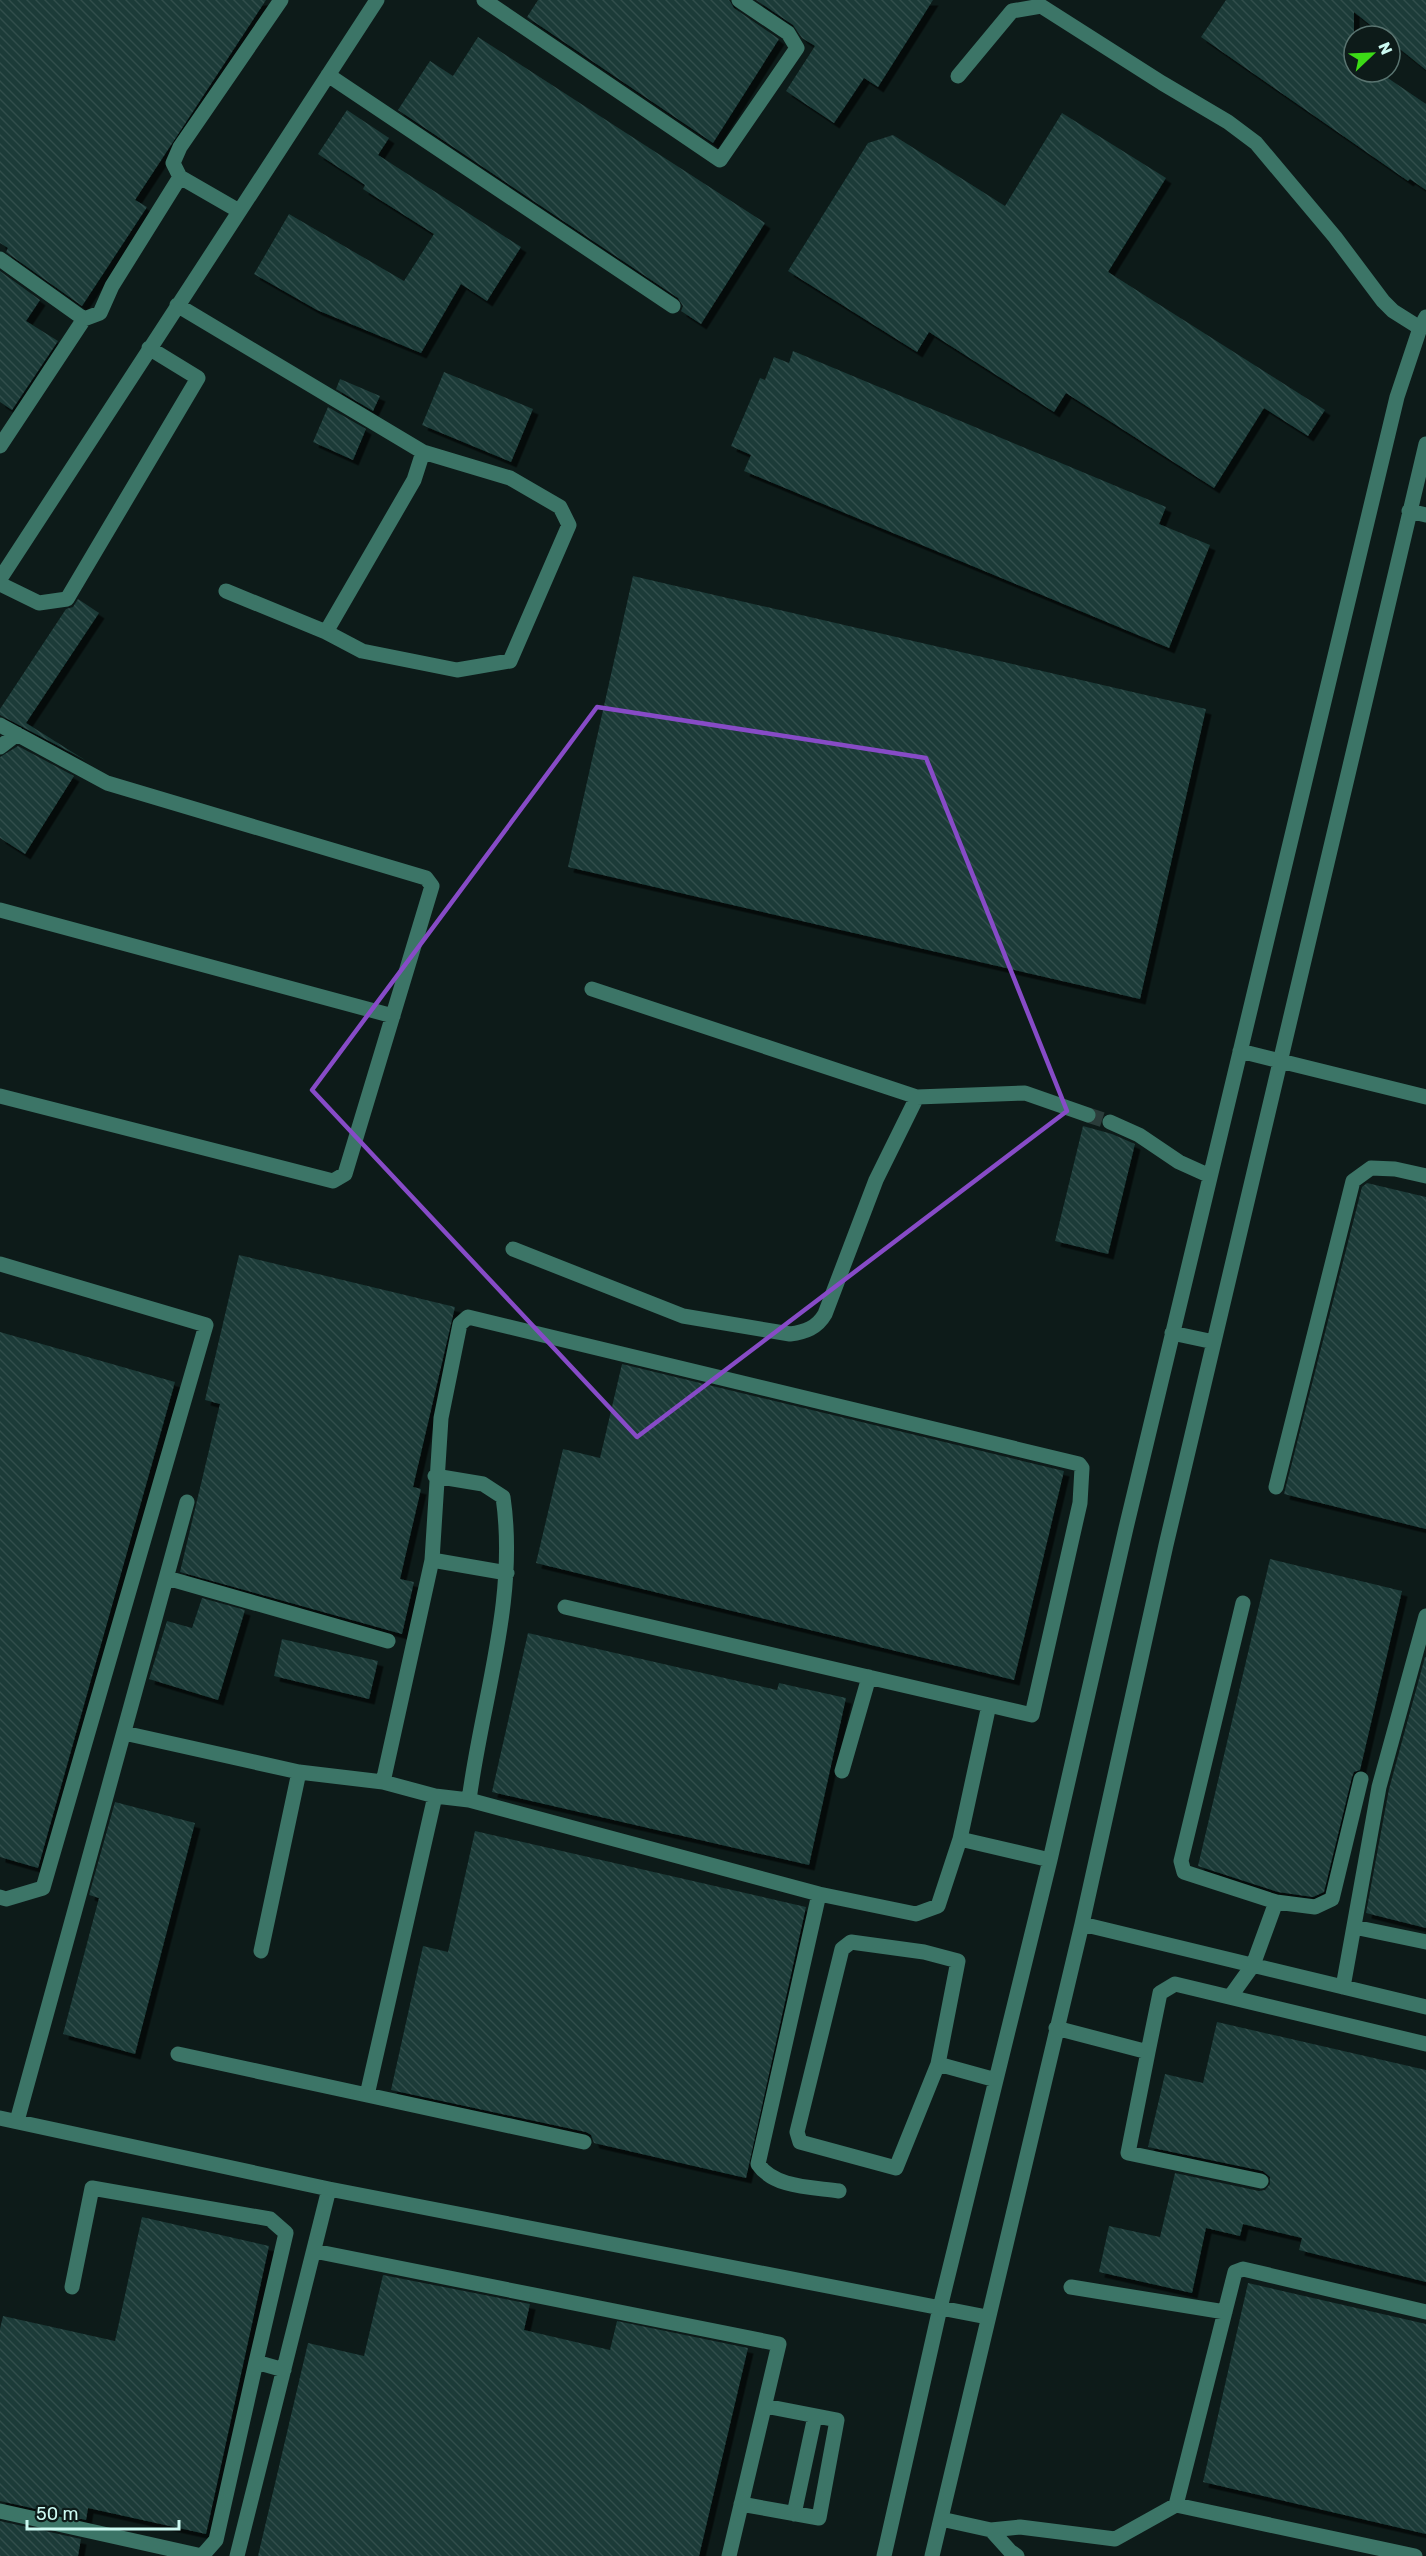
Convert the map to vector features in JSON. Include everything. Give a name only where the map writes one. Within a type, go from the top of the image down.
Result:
[{"type":"street","points":[[239,211],[180,177],[173,163],[180,147],[280,0]]},
{"type":"street","points":[[0,579],[377,0]]},
{"type":"street","points":[[484,0],[720,160],[797,48],[788,33],[739,0]]},
{"type":"street","points":[[884,2556],[940,2308],[1050,1860],[1172,1333],[1397,397],[1423,323],[1393,311],[1383,301],[1335,237],[1256,143],[1041,6],[1012,11],[958,76]]},
{"type":"street","points":[[328,75],[673,306]]},
{"type":"street","points":[[0,446],[84,319],[100,313],[112,286],[180,177]]},
{"type":"street","points":[[0,259],[84,319]]},
{"type":"street","points":[[177,306],[423,452],[510,478],[560,507],[569,525],[510,661],[457,670],[362,651],[326,632],[226,591]]},
{"type":"street","points":[[0,584],[39,603],[66,599],[198,378],[149,348]]},
{"type":"street","points":[[932,2556],[1082,1924],[1214,1341],[1426,444]]},
{"type":"street","points":[[326,632],[414,480],[423,452]]},
{"type":"street","points":[[1409,511],[1426,515]]},
{"type":"street","points":[[0,725],[107,783],[426,878],[432,886],[345,1174],[333,1181],[0,1096]]},
{"type":"street","points":[[0,747],[17,734]]},
{"type":"street","points":[[0,910],[393,1016]]},
{"type":"street","points":[[592,989],[917,1097],[1025,1093],[1088,1115]]},
{"type":"street","points":[[1240,1052],[1426,1097]]},
{"type":"street","points":[[513,1249],[683,1316],[790,1334],[805,1332],[820,1322],[825,1314],[876,1180],[917,1097]]},
{"type":"street","points":[[1110,1122],[1139,1135],[1179,1162],[1210,1176]]},
{"type":"street","points":[[1276,1487],[1353,1180],[1371,1168],[1395,1168],[1426,1176]]},
{"type":"street","points":[[0,1264],[206,1325],[43,1888],[6,1899],[0,1897]]},
{"type":"street","points":[[383,1782],[432,1560],[435,1476],[445,1397],[460,1324],[468,1317],[1079,1464],[1082,1468],[1080,1503],[1032,1715],[565,1607]]},
{"type":"street","points":[[1172,1333],[1214,1341]]},
{"type":"street","points":[[435,1476],[483,1484],[503,1497],[506,1521],[505,1594],[469,1800]]},
{"type":"street","points":[[17,2121],[187,1502]]},
{"type":"street","points":[[432,1560],[507,1573]]},
{"type":"street","points":[[166,1578],[388,1641]]},
{"type":"street","points":[[1243,1603],[1181,1861],[1184,1872],[1276,1902],[1315,1907],[1332,1899],[1361,1779]]},
{"type":"street","points":[[1343,1987],[1378,1787],[1426,1616]]},
{"type":"street","points":[[842,1771],[869,1677]]},
{"type":"street","points":[[124,1733],[299,1772],[383,1782],[435,1796],[469,1800],[819,1894],[916,1914],[938,1906],[960,1839],[989,1705]]},
{"type":"street","points":[[261,1951],[299,1772]]},
{"type":"street","points":[[367,2095],[435,1796]]},
{"type":"street","points":[[960,1839],[1050,1860]]},
{"type":"street","points":[[819,1894],[758,2164],[765,2175],[781,2182],[839,2191]]},
{"type":"street","points":[[1230,1997],[1252,1965],[1276,1902]]},
{"type":"street","points":[[1082,1924],[1426,2007]]},
{"type":"street","points":[[1354,1928],[1426,1942]]},
{"type":"street","points":[[850,1942],[924,1952],[958,1960],[938,2064],[896,2168],[800,2142],[797,2133],[842,1948],[850,1942]]},
{"type":"street","points":[[1261,2181],[1128,2153],[1160,1992],[1176,1984],[1426,2044]]},
{"type":"street","points":[[1056,2028],[1148,2052]]},
{"type":"street","points":[[178,2054],[584,2142]]},
{"type":"street","points":[[938,2064],[996,2080]]},
{"type":"street","points":[[0,2118],[329,2189],[987,2317]]},
{"type":"street","points":[[0,2511],[202,2556],[216,2540],[285,2233],[270,2219],[92,2188],[72,2287]]},
{"type":"street","points":[[237,2556],[329,2189]]},
{"type":"street","points":[[314,2251],[779,2344],[729,2556]]},
{"type":"street","points":[[1176,2505],[1235,2272],[1243,2269],[1426,2312]]},
{"type":"street","points":[[1071,2287],[1225,2312]]},
{"type":"street","points":[[256,2362],[284,2370]]},
{"type":"street","points":[[741,2504],[819,2518],[837,2420],[765,2406]]},
{"type":"street","points":[[794,2514],[815,2416]]},
{"type":"street","points":[[941,2518],[991,2530],[1020,2527],[1115,2539],[1176,2505],[1415,2556]]},
{"type":"street","points":[[991,2530],[1010,2552],[1017,2556]]},
{"type":"highlighted area","points":[[597,707],[926,758],[1067,1111],[637,1437],[312,1090]]},
{"type":"building","points":[[0,0],[266,0],[135,200],[147,207],[82,306],[6,252],[8,248],[0,243]]},
{"type":"building","points":[[538,0],[729,0],[734,8],[779,39],[713,143],[527,17]]},
{"type":"building","points":[[756,0],[933,0],[878,87],[864,78],[834,123],[786,91],[815,46],[802,38],[793,25]]},
{"type":"building","points":[[1226,0],[1426,0],[1426,70],[1402,51],[1402,24],[1369,24],[1354,12],[1354,24],[1342,24],[1342,84],[1397,84],[1426,104],[1426,190],[1410,179],[1408,181],[1201,37]]},
{"type":"building","points":[[478,37],[765,223],[701,324],[681,311],[683,306],[678,298],[398,110],[430,61],[453,76]]},
{"type":"building","points":[[347,110],[389,138],[378,155],[521,247],[487,301],[461,284],[421,353],[317,310],[254,274],[289,214],[404,281],[434,234],[363,189],[365,185],[318,154]]},
{"type":"building","points":[[1062,113],[1166,178],[1108,272],[1325,410],[1308,436],[1264,408],[1214,488],[1066,393],[1054,412],[929,332],[917,352],[788,271],[868,143],[893,135],[1005,206]]},
{"type":"building","points":[[0,271],[40,300],[26,321],[58,341],[12,410],[0,402]]},
{"type":"building","points":[[793,351],[1166,507],[1159,524],[1210,545],[1169,648],[744,471],[751,455],[731,446],[760,378],[765,380],[774,357],[789,363]]},
{"type":"building","points":[[444,372],[533,409],[511,462],[422,425]]},
{"type":"building","points":[[340,379],[380,396],[373,411],[336,389]]},
{"type":"building","points":[[328,407],[366,429],[353,460],[313,442]]},
{"type":"building","points":[[633,576],[1206,709],[1140,999],[568,867]]},
{"type":"building","points":[[78,599],[99,613],[26,723],[85,760],[0,715],[0,709],[66,609],[73,607]]},
{"type":"building","points":[[18,746],[74,776],[25,854],[0,838],[0,757]]},
{"type":"building","points":[[1083,1126],[1112,1134],[1135,1144],[1108,1254],[1055,1241]]},
{"type":"building","points":[[1367,1183],[1426,1197],[1426,1529],[1284,1494],[1362,1187]]},
{"type":"building","points":[[239,1255],[455,1307],[413,1487],[421,1489],[400,1579],[414,1582],[402,1634],[180,1572],[220,1404],[205,1400]]},
{"type":"building","points":[[0,1332],[175,1382],[38,1868],[0,1857]]},
{"type":"building","points":[[622,1364],[1064,1471],[1014,1680],[536,1563],[563,1449],[600,1458]]},
{"type":"building","points":[[1270,1559],[1402,1591],[1360,1770],[1354,1772],[1352,1777],[1324,1892],[1313,1897],[1278,1892],[1198,1866]]},
{"type":"building","points":[[202,1598],[245,1610],[218,1700],[149,1679],[167,1621],[192,1628]]},
{"type":"building","points":[[528,1633],[777,1690],[779,1683],[846,1698],[809,1865],[492,1792]]},
{"type":"building","points":[[282,1639],[378,1661],[369,1699],[274,1676]]},
{"type":"building","points":[[1425,1657],[1426,1928],[1366,1913],[1389,1789]]},
{"type":"building","points":[[115,1802],[195,1823],[135,2054],[63,2034],[99,1898],[89,1895]]},
{"type":"building","points":[[475,1831],[806,1907],[746,2178],[594,2143],[591,2135],[586,2132],[391,2090],[423,1946],[448,1952]]},
{"type":"building","points":[[1217,2022],[1426,2070],[1426,2282],[1299,2250],[1302,2238],[1243,2224],[1240,2236],[1206,2228],[1192,2293],[1099,2272],[1109,2226],[1160,2237],[1175,2173],[1259,2191],[1265,2190],[1270,2184],[1270,2177],[1263,2171],[1148,2147],[1165,2074],[1203,2083]]},
{"type":"building","points":[[142,2217],[269,2246],[206,2534],[88,2508],[86,2520],[0,2501],[0,2329],[3,2316],[115,2341]]},
{"type":"building","points":[[383,2275],[530,2304],[524,2330],[610,2350],[617,2321],[748,2348],[699,2556],[258,2556],[308,2343],[364,2356]]},
{"type":"building","points":[[1248,2283],[1426,2324],[1426,2534],[1203,2482]]},
{"type":"building","points":[[0,2521],[81,2539],[78,2556],[0,2556]]},
{"type":"tunnel","points":[[1088,1115],[1110,1122]]}]
